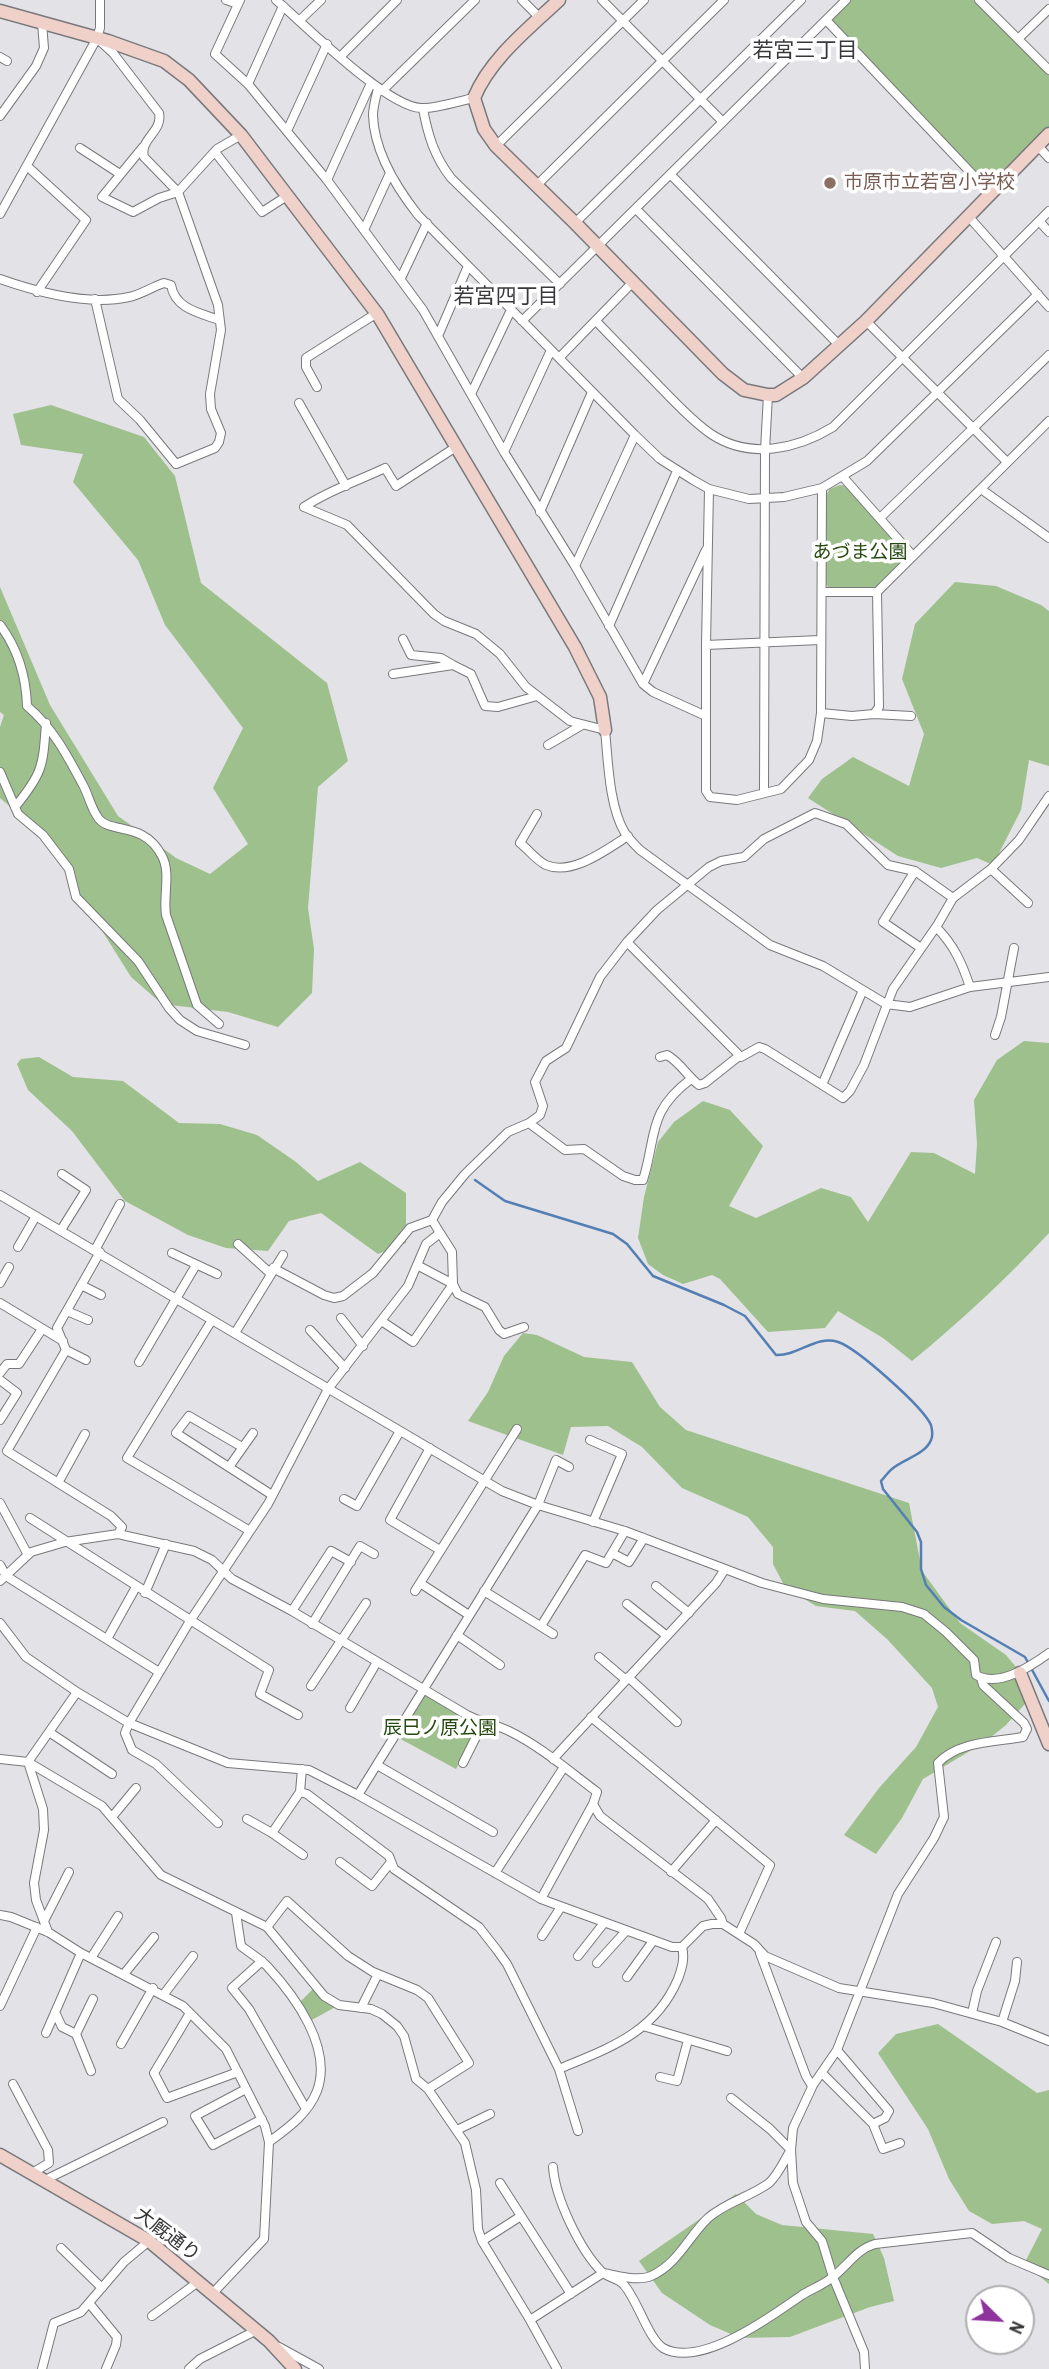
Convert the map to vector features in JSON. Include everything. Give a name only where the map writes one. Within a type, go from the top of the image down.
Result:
[{"type":"street","points":[[0,214],[97,38],[100,28],[100,0]]},
{"type":"street","points":[[226,0],[239,2],[215,54],[248,84],[327,180],[401,278],[643,684],[653,692],[706,716]]},
{"type":"street","points":[[300,20],[321,0]]},
{"type":"street","points":[[341,56],[397,0]]},
{"type":"street","points":[[327,180],[377,87],[475,0]]},
{"type":"street","points":[[522,0],[540,18]]},
{"type":"street","points":[[559,0],[498,60],[480,83],[474,98],[484,130],[496,146],[632,283],[723,374],[744,390],[776,395],[803,378],[866,321],[1049,134]]},
{"type":"street","points":[[602,0],[723,122]]},
{"type":"street","points":[[496,146],[644,0]]},
{"type":"street","points":[[537,185],[724,0]]},
{"type":"street","points":[[575,223],[801,0]]},
{"type":"street","points":[[522,321],[846,0]]},
{"type":"street","points":[[979,0],[1049,69]]},
{"type":"street","points":[[248,84],[280,3],[377,87],[405,105],[423,109],[474,98]]},
{"type":"street","points":[[1018,39],[1049,9]]},
{"type":"street","points":[[2,14],[97,38],[152,56],[178,70],[241,135],[377,313],[594,680],[600,697],[610,780],[618,816],[639,850],[770,944],[823,966],[886,1004],[919,1006],[970,987],[1049,977]]},
{"type":"street","points":[[825,20],[991,194]]},
{"type":"street","points":[[0,116],[36,66],[44,48],[43,23]]},
{"type":"street","points":[[97,38],[113,53],[159,113],[161,120],[143,148],[102,197],[133,212],[159,198],[178,192],[215,152],[241,135]]},
{"type":"street","points":[[286,131],[327,44]]},
{"type":"street","points":[[377,87],[373,114],[377,141],[400,193],[635,435],[677,471],[709,489],[749,499],[784,497],[822,488],[843,477],[867,461],[1038,295]]},
{"type":"street","points":[[423,109],[428,138],[440,164],[560,285]]},
{"type":"street","points":[[1038,146],[1049,158]]},
{"type":"street","points":[[80,148],[120,174]]},
{"type":"street","points":[[95,299],[118,399],[141,420],[176,464],[215,447],[220,433],[211,409],[210,394],[221,330],[218,305],[178,192],[144,157],[143,148]]},
{"type":"street","points":[[215,152],[262,212],[287,196]]},
{"type":"street","points":[[27,166],[86,220],[37,292]]},
{"type":"street","points":[[365,230],[390,173]]},
{"type":"street","points":[[671,174],[840,346]]},
{"type":"street","points":[[636,209],[803,378]]},
{"type":"street","points":[[596,321],[713,436],[744,447],[765,450],[801,444],[833,427],[1049,211]]},
{"type":"street","points":[[969,217],[1049,307]]},
{"type":"street","points":[[1039,221],[1049,232]]},
{"type":"street","points":[[401,278],[427,223]]},
{"type":"street","points":[[438,336],[468,266]]},
{"type":"street","points":[[0,279],[37,292],[95,299],[129,297],[164,283],[171,285],[173,293],[183,306],[219,320]]},
{"type":"street","points":[[559,358],[632,283]]},
{"type":"street","points":[[471,394],[511,310]]},
{"type":"street","points":[[317,387],[306,367],[306,358],[377,313]]},
{"type":"street","points":[[866,321],[1007,462]]},
{"type":"street","points":[[504,452],[551,350]]},
{"type":"street","points":[[880,518],[1049,355]]},
{"type":"street","points":[[540,512],[592,392]]},
{"type":"street","points":[[764,793],[765,450],[768,395]]},
{"type":"street","points":[[299,403],[346,486]]},
{"type":"street","points":[[822,592],[877,592],[1049,421]]},
{"type":"street","points":[[575,566],[635,435]]},
{"type":"street","points":[[456,447],[396,486],[385,468],[324,494],[304,507],[347,525],[434,614],[476,634],[500,653],[517,678],[537,696],[570,720],[605,730]]},
{"type":"street","points":[[609,626],[677,471]]},
{"type":"street","points":[[843,477],[913,556]]},
{"type":"street","points":[[709,489],[706,791],[710,797],[737,800],[780,789],[809,760],[817,741],[821,713],[822,488]]},
{"type":"street","points":[[981,489],[1049,538]]},
{"type":"street","points":[[643,684],[707,547]]},
{"type":"street","points":[[874,714],[878,707],[877,592]]},
{"type":"street","points":[[0,625],[21,663],[27,706],[46,723],[84,786],[101,822],[139,832],[154,844],[163,857],[166,870],[166,915],[197,1005],[219,1024]]},
{"type":"street","points":[[403,639],[411,655],[440,658],[471,674],[485,706],[498,707],[537,696]]},
{"type":"street","points":[[706,645],[821,640]]},
{"type":"street","points":[[393,674],[453,665]]},
{"type":"street","points":[[821,713],[911,716]]},
{"type":"street","points":[[15,807],[36,782],[44,757],[46,723]]},
{"type":"street","points":[[548,745],[582,725]]},
{"type":"street","points":[[0,772],[18,814],[43,835],[69,869],[76,897],[138,961],[169,1008],[180,1020],[197,1031],[246,1045]]},
{"type":"street","points":[[660,1057],[667,1055],[674,1059],[699,1085],[740,1056],[746,1056],[759,1047],[843,1098],[850,1091],[864,1065],[893,989],[953,898],[991,869],[1019,839],[1049,796]]},
{"type":"street","points":[[238,1244],[272,1270],[324,1295],[334,1298],[343,1296],[373,1273],[410,1228],[432,1220],[442,1202],[465,1174],[508,1132],[529,1124],[540,1115],[542,1106],[535,1082],[545,1061],[566,1048],[600,978],[627,942],[657,911],[709,867],[721,861],[744,857],[764,838],[815,813],[846,824],[888,865],[915,871],[953,898]]},
{"type":"street","points":[[537,814],[520,843],[544,864],[561,868],[574,864],[600,853],[628,836]]},
{"type":"street","points":[[991,869],[1028,903]]},
{"type":"street","points":[[915,871],[883,922],[921,948]]},
{"type":"street","points":[[936,927],[955,949],[970,987]]},
{"type":"street","points":[[627,942],[740,1056]]},
{"type":"street","points":[[995,1035],[1014,948]]},
{"type":"street","points":[[822,1085],[863,990]]},
{"type":"street","points":[[529,1124],[565,1150],[583,1149],[623,1176],[643,1180],[659,1115],[691,1079]]},
{"type":"street","points":[[61,1230],[86,1190],[62,1174]]},
{"type":"street","points":[[0,1195],[502,1491],[538,1505],[625,1531],[762,1583],[823,1599],[902,1606],[924,1614],[974,1660],[976,1675],[981,1678],[1020,1673],[1049,1653]]},
{"type":"street","points":[[86,1360],[66,1350],[57,1328],[81,1286],[120,1204]]},
{"type":"street","points":[[18,1247],[36,1216]]},
{"type":"street","points":[[383,1322],[413,1342],[453,1284],[452,1252],[432,1220]]},
{"type":"street","points":[[218,1823],[156,1764],[132,1750],[125,1733],[190,1621],[272,1495],[328,1389],[383,1322],[408,1286],[426,1244],[440,1233]]},
{"type":"street","points":[[172,1253],[217,1274]]},
{"type":"street","points":[[235,1333],[283,1255]]},
{"type":"street","points":[[139,1362],[196,1265]]},
{"type":"street","points":[[417,1265],[453,1284],[462,1297],[485,1307],[504,1334],[524,1327]]},
{"type":"street","points":[[0,1283],[9,1267]]},
{"type":"street","points":[[81,1286],[101,1295]]},
{"type":"street","points":[[0,1304],[62,1341]]},
{"type":"street","points":[[67,1311],[88,1320]]},
{"type":"street","points":[[341,1318],[363,1346]]},
{"type":"street","points":[[212,1320],[127,1458],[250,1531]]},
{"type":"street","points":[[0,1373],[7,1364],[19,1364],[42,1329]]},
{"type":"street","points":[[310,1330],[345,1368]]},
{"type":"street","points":[[66,1350],[3,1449],[111,1516],[122,1527],[118,1534]]},
{"type":"street","points":[[0,1380],[18,1392],[0,1420]]},
{"type":"street","points":[[242,1447],[189,1416],[176,1433],[272,1495]]},
{"type":"street","points":[[469,1615],[417,1587],[517,1429]]},
{"type":"street","points":[[344,1499],[357,1506],[400,1431]]},
{"type":"street","points":[[229,1467],[253,1433]]},
{"type":"street","points":[[58,1483],[85,1434]]},
{"type":"street","points":[[590,1440],[622,1454],[593,1522]]},
{"type":"street","points":[[430,1448],[390,1520],[440,1550]]},
{"type":"street","points":[[358,1796],[538,1505],[556,1460],[569,1467]]},
{"type":"street","points":[[0,1503],[28,1555]]},
{"type":"street","points":[[30,1518],[269,1670],[260,1694],[298,1715]]},
{"type":"street","points":[[541,1626],[585,1555],[606,1563],[625,1531]]},
{"type":"street","points":[[3,1578],[28,1555],[65,1542],[118,1534],[194,1551],[212,1560],[232,1579],[292,1611],[483,1723],[508,1730],[597,1792],[541,1899]]},
{"type":"street","points":[[612,1553],[629,1562],[644,1538]]},
{"type":"street","points":[[145,1593],[166,1544]]},
{"type":"street","points":[[312,1624],[360,1546],[374,1554]]},
{"type":"street","points":[[292,1611],[331,1551],[351,1562]]},
{"type":"street","points":[[0,1565],[3,1578],[159,1672]]},
{"type":"street","points":[[553,1759],[716,1583],[725,1569]]},
{"type":"street","points":[[656,1586],[688,1613]]},
{"type":"street","points":[[107,1639],[136,1587]]},
{"type":"street","points":[[484,1591],[553,1634]]},
{"type":"street","points":[[311,1686],[366,1603]]},
{"type":"street","points":[[627,1604],[667,1636]]},
{"type":"street","points":[[0,1623],[26,1657],[129,1723],[228,1763],[309,1770],[541,1899],[561,1907],[672,1947],[682,1947],[703,1926],[723,1924],[758,1948],[765,1956],[839,1988],[933,2003],[1002,2022],[1049,2041]]},
{"type":"street","points":[[457,1635],[500,1665]]},
{"type":"street","points":[[599,1657],[677,1722]]},
{"type":"street","points":[[350,1708],[377,1662]]},
{"type":"street","points":[[1020,1673],[1049,1744]]},
{"type":"street","points":[[865,2369],[864,2352],[833,2277],[822,2241],[806,2222],[793,2183],[793,2128],[812,2087],[836,2050],[898,1894],[934,1838],[944,1817],[938,1763],[946,1755],[963,1747],[1023,1737],[1027,1729],[1024,1723],[983,1685],[981,1678]]},
{"type":"street","points":[[28,1762],[77,1692]]},
{"type":"street","points":[[591,1717],[769,1865],[739,1934]]},
{"type":"street","points":[[463,1763],[483,1723]]},
{"type":"street","points":[[49,1732],[111,1774]]},
{"type":"street","points":[[0,1759],[28,1762],[102,1806],[161,1875],[267,1927],[324,1996],[339,2005],[382,2014],[397,2026],[404,2036],[416,2079],[428,2089],[465,2143],[476,2190],[478,2229],[482,2241],[557,2369]]},
{"type":"street","points":[[28,1762],[43,1809],[44,1830],[34,1883],[40,1924]]},
{"type":"street","points":[[377,1765],[493,1832]]},
{"type":"street","points":[[495,1873],[564,1767]]},
{"type":"street","points":[[272,1833],[300,1792],[302,1769]]},
{"type":"street","points":[[112,1817],[136,1788]]},
{"type":"street","points":[[300,1792],[307,1794],[389,1856],[394,1869],[478,1927],[497,1950],[507,1964],[559,2069],[578,2132]]},
{"type":"street","points":[[593,1804],[600,1816],[708,1899],[723,1924]]},
{"type":"street","points":[[247,1818],[303,1855]]},
{"type":"street","points":[[671,1871],[716,1820]]},
{"type":"street","points":[[340,1862],[372,1886],[391,1862]]},
{"type":"street","points":[[0,2006],[69,1872]]},
{"type":"street","points":[[267,1927],[287,1901],[348,1956],[428,1998],[470,2063],[428,2089]]},
{"type":"street","points":[[542,1936],[561,1907]]},
{"type":"street","points":[[236,1913],[242,1947],[262,1961],[310,2021],[322,2067],[317,2092],[299,2119],[269,2141]]},
{"type":"street","points":[[0,1915],[40,1924],[81,1953],[153,1988],[190,2012],[226,2049],[262,2119],[269,2141],[266,2219],[264,2239],[212,2294]]},
{"type":"street","points":[[91,1958],[118,1916]]},
{"type":"street","points":[[578,1956],[604,1923]]},
{"type":"street","points":[[597,1963],[626,1931]]},
{"type":"street","points":[[124,1974],[154,1937]]},
{"type":"street","points":[[627,1977],[653,1941]]},
{"type":"street","points":[[972,2013],[977,1991],[996,1941]]},
{"type":"street","points":[[559,2069],[620,2043],[643,2026],[673,1991],[683,1967],[682,1947]]},
{"type":"street","points":[[758,1948],[812,2087]]},
{"type":"street","points":[[46,2033],[81,1953]]},
{"type":"street","points":[[163,1994],[193,1956]]},
{"type":"street","points":[[262,1961],[232,1988],[249,2009],[306,2109]]},
{"type":"street","points":[[1002,2022],[1015,1981],[1017,1962]]},
{"type":"street","points":[[361,2008],[378,1974]]},
{"type":"street","points":[[121,2044],[153,1988]]},
{"type":"street","points":[[76,2034],[93,1999]]},
{"type":"street","points":[[55,2012],[62,2027],[76,2034],[91,2071]]},
{"type":"street","points":[[190,2012],[154,2073],[167,2098],[238,2072]]},
{"type":"street","points":[[643,2026],[727,2050]]},
{"type":"street","points":[[660,2077],[677,2081],[688,2040]]},
{"type":"street","points":[[836,2050],[889,2111],[885,2118],[873,2124]]},
{"type":"street","points":[[822,2073],[873,2124],[883,2149],[900,2143]]},
{"type":"street","points":[[13,2084],[48,2150],[49,2163],[32,2173]]},
{"type":"street","points":[[246,2089],[195,2116],[213,2145],[262,2119]]},
{"type":"street","points":[[731,2098],[770,2129],[791,2150]]},
{"type":"street","points":[[457,2130],[491,2114]]},
{"type":"street","points":[[46,2180],[163,2122]]},
{"type":"street","points":[[530,2320],[603,2273],[650,2277],[678,2256],[707,2219],[722,2207],[770,2182],[791,2150]]},
{"type":"street","name":"大厩通り","points":[[0,2155],[149,2241],[269,2341],[295,2369]]},
{"type":"street","points":[[553,2167],[565,2212],[581,2242],[603,2273],[623,2282],[661,2347],[674,2352],[718,2345],[741,2335],[833,2277],[865,2247],[888,2241],[972,2232],[1009,2258],[1049,2275]]},
{"type":"street","points":[[500,2183],[571,2294]]},
{"type":"street","points":[[482,2241],[521,2216]]},
{"type":"street","points":[[42,2369],[54,2323],[81,2312],[124,2262],[149,2241]]},
{"type":"street","points":[[61,2248],[102,2288]]},
{"type":"street","points":[[152,2316],[198,2282]]},
{"type":"street","points":[[89,2303],[117,2337],[106,2369]]},
{"type":"street","points":[[189,2369],[200,2359],[255,2331]]},
{"type":"street","points":[[269,2341],[319,2369]]},
{"type":"green space","points":[[846,0],[979,0],[1049,70],[1049,134],[991,194],[826,20]]},
{"type":"green space","points":[[51,405],[144,437],[175,476],[201,583],[327,683],[348,761],[318,787],[308,908],[314,949],[312,993],[278,1027],[228,1012],[162,1004],[131,977],[41,833],[0,798],[0,727],[4,715],[0,712],[0,587],[50,705],[118,816],[176,858],[210,874],[248,844],[213,788],[243,728],[165,625],[138,560],[73,482],[83,454],[21,445],[13,414]]},
{"type":"green space","name":"あづま公園","points":[[846,486],[905,553],[905,559],[876,587],[828,587],[826,584],[826,495],[830,489]]},
{"type":"green space","points":[[955,582],[996,586],[1049,611],[1049,766],[1029,760],[1021,810],[993,865],[977,858],[941,868],[898,856],[808,798],[822,779],[853,757],[909,786],[924,734],[902,679],[915,624]]},
{"type":"green space","points":[[1024,1041],[1049,1043],[1049,1233],[983,1299],[912,1361],[883,1338],[838,1311],[825,1328],[768,1332],[720,1279],[712,1275],[683,1284],[663,1275],[648,1264],[638,1238],[644,1197],[658,1142],[674,1122],[703,1101],[730,1110],[763,1146],[729,1206],[756,1218],[821,1188],[851,1197],[868,1222],[911,1152],[934,1153],[975,1174],[977,1144],[974,1100],[997,1060]]},
{"type":"green space","points":[[39,1057],[73,1077],[123,1081],[179,1123],[220,1124],[257,1135],[318,1181],[360,1162],[406,1193],[406,1243],[378,1254],[321,1213],[289,1221],[268,1251],[226,1248],[188,1235],[125,1201],[72,1131],[28,1090],[17,1064],[21,1059]]},
{"type":"green space","points":[[523,1333],[537,1335],[584,1357],[632,1362],[660,1407],[686,1430],[909,1503],[922,1571],[960,1623],[1006,1655],[1025,1678],[1031,1697],[1006,1725],[985,1742],[923,1779],[902,1818],[876,1854],[844,1835],[879,1788],[916,1747],[938,1707],[932,1688],[887,1639],[855,1611],[816,1606],[785,1587],[773,1564],[773,1547],[748,1517],[682,1488],[642,1447],[608,1426],[571,1427],[563,1455],[468,1421],[488,1392],[504,1356]]},
{"type":"green space","name":"辰巳ノ原公園","points":[[424,1688],[483,1723],[456,1769],[395,1736]]},
{"type":"green space","points":[[316,1986],[339,2005],[310,2021],[297,2005]]},
{"type":"green space","points":[[938,2024],[1037,2093],[1049,2090],[1049,2284],[1024,2264],[1042,2229],[1024,2221],[992,2224],[969,2211],[949,2179],[928,2129],[878,2053],[896,2034]]},
{"type":"green space","points":[[736,2194],[756,2214],[782,2225],[873,2234],[884,2258],[894,2301],[870,2307],[790,2337],[740,2338],[710,2325],[662,2293],[639,2261]]},
{"type":"waterway","points":[[475,1180],[505,1201],[613,1234],[627,1244],[653,1276],[745,1316],[776,1355],[822,1341],[838,1342],[889,1379],[916,1405],[932,1428],[932,1438],[928,1445],[897,1465],[881,1481],[883,1489],[917,1532],[921,1542],[921,1569],[926,1585],[944,1607],[961,1620],[1025,1657],[1049,1701]]},
{"type":"place","name":"市原市立若宮小学校","points":[[830,183]]},
{"type":"district","name":"若宮三丁目","points":[[805,51]]},
{"type":"district","name":"若宮四丁目","points":[[506,297]]}]
